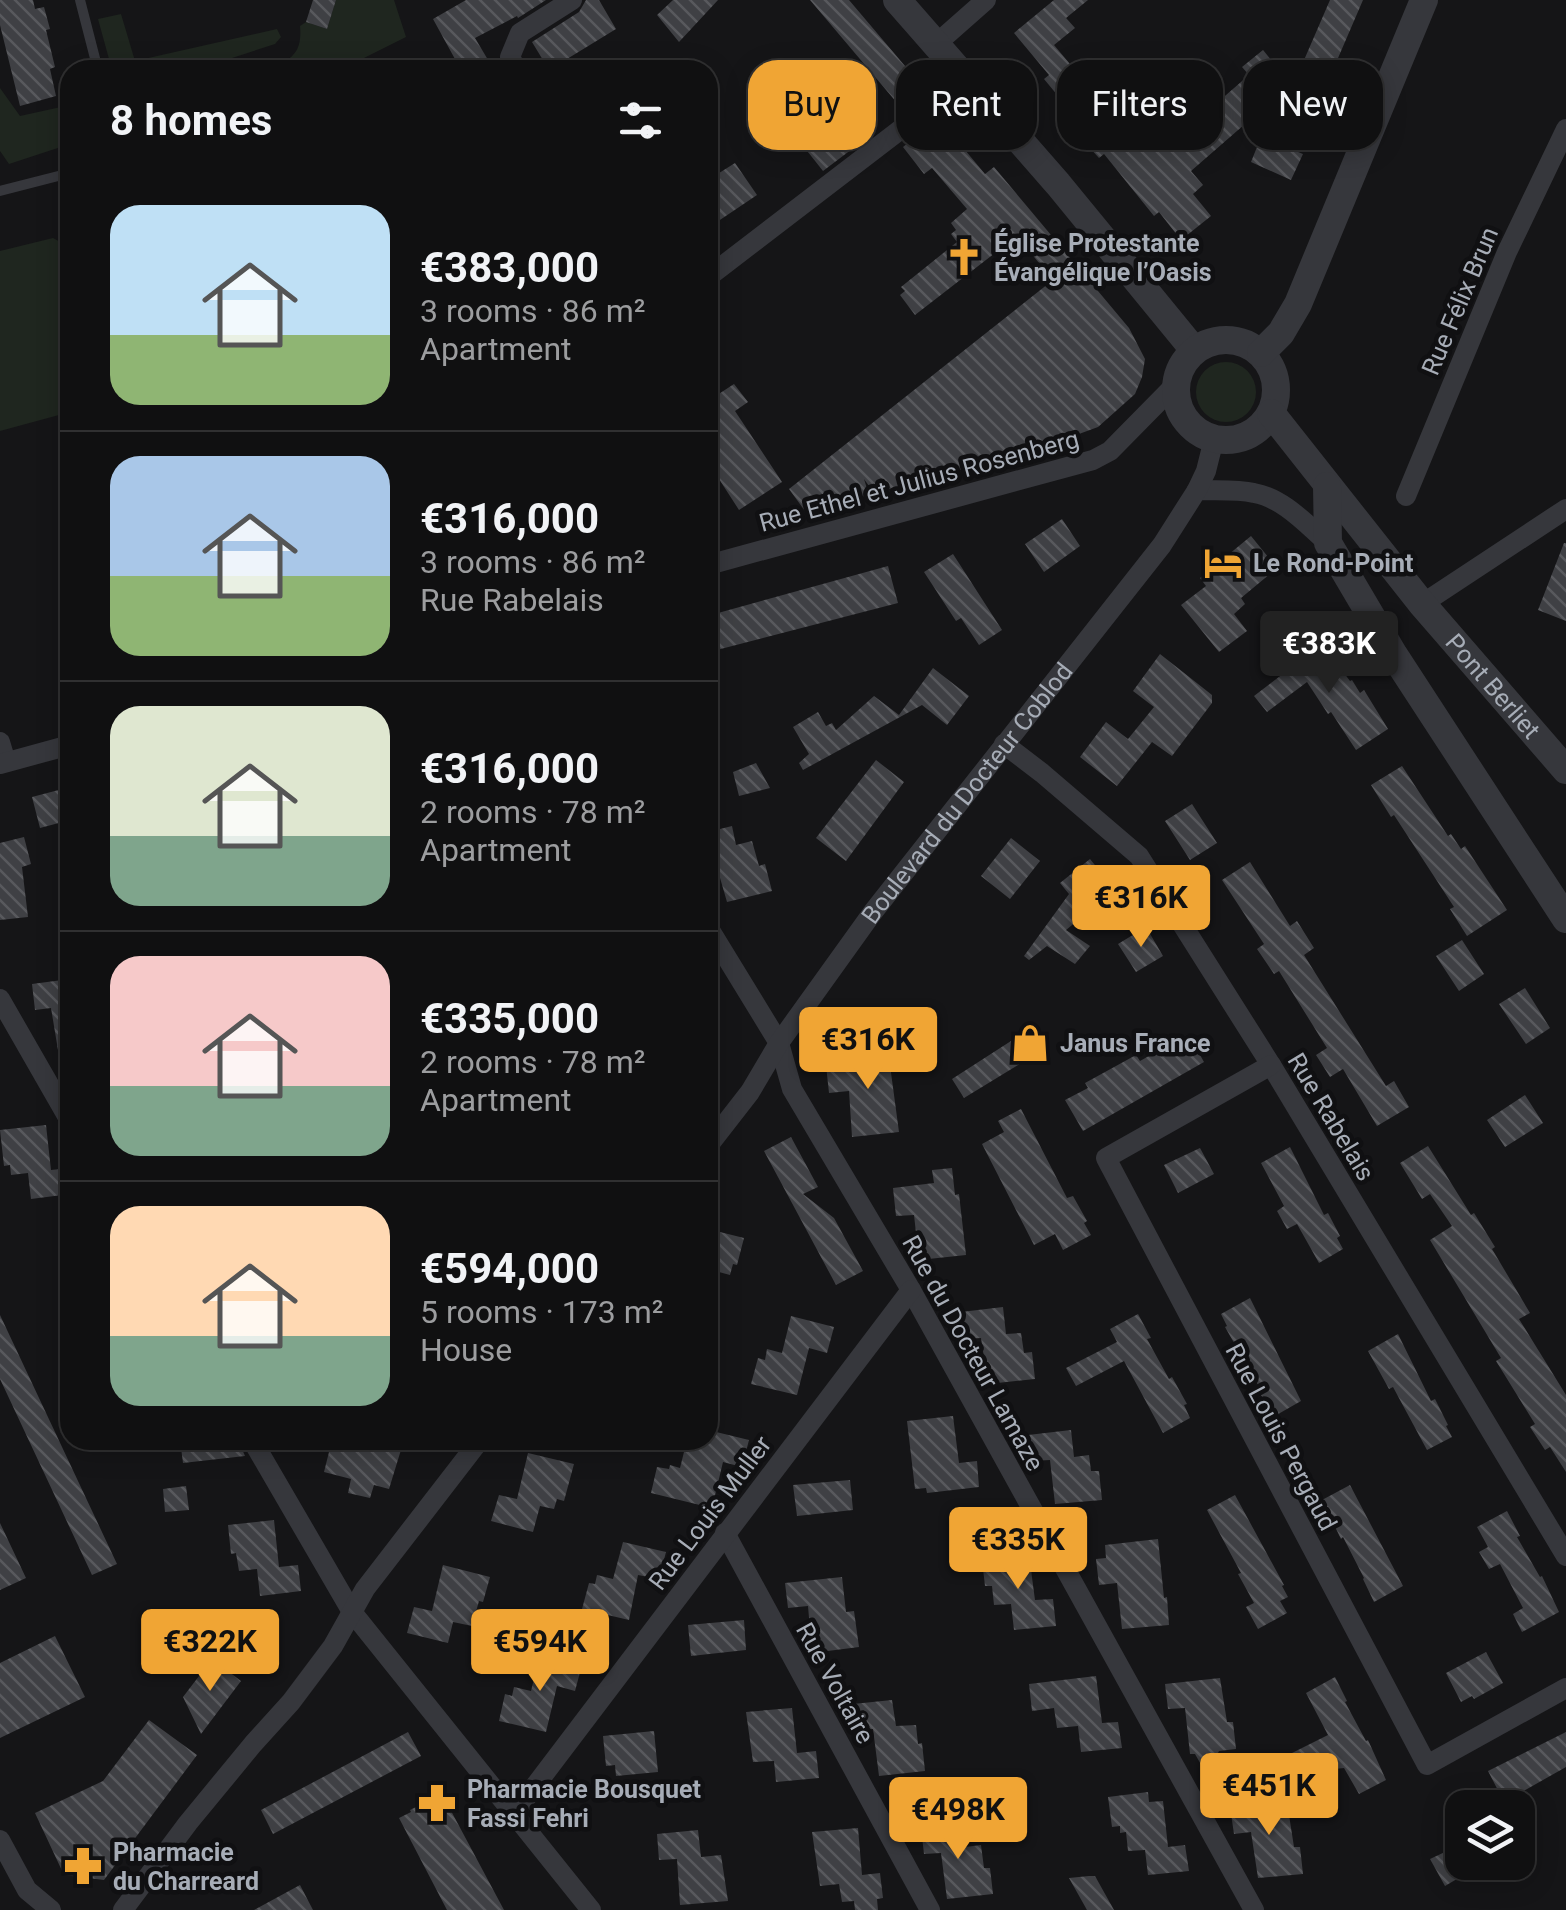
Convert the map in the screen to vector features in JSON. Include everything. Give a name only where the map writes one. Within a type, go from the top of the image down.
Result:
[{"type":"street","points":[[512,60],[510,56],[520,33],[572,0]]},
{"type":"street","points":[[897,0],[948,60]]},
{"type":"street","points":[[1261,353],[1281,334],[1298,304],[1424,0]]},
{"type":"street","points":[[935,45],[982,4]]},
{"type":"street","name":"Rue Félix Brun","points":[[1406,496],[1507,252],[1566,128]]},
{"type":"street","points":[[718,269],[896,133]]},
{"type":"street","points":[[1028,150],[1194,350]]},
{"type":"street","points":[[1221,339],[1250,344],[1261,353],[1270,364],[1276,388],[1271,413],[1247,436],[1230,440],[1200,434],[1181,413],[1176,399],[1178,372],[1185,360],[1207,342],[1221,339]]},
{"type":"street","name":"Rue Ethel et Julius Rosenberg","points":[[718,562],[1093,460],[1110,452],[1175,385]]},
{"type":"street","name":"Pont Berliet","points":[[1271,413],[1422,604],[1566,770]]},
{"type":"street","name":"Boulevard du Docteur Coblod","points":[[718,1133],[874,912],[1162,545],[1197,490],[1214,439]]},
{"type":"street","points":[[1327,486],[1328,542]]},
{"type":"street","points":[[1197,490],[1255,492],[1289,509],[1328,542],[1394,655],[1566,918]]},
{"type":"street","points":[[1422,604],[1566,509]]},
{"type":"street","name":"Rue Rabelais","points":[[1004,744],[1139,856],[1272,1065],[1566,1556]]},
{"type":"street","points":[[2,756],[60,747]]},
{"type":"street","name":"Rue du Docteur Lamaze","points":[[718,943],[779,1043],[792,1089],[911,1290],[1254,1910]]},
{"type":"street","points":[[0,999],[60,1104]]},
{"type":"street","name":"Rue Louis Pergaud","points":[[1272,1065],[1106,1158],[1427,1766],[1566,1688]]},
{"type":"street","name":"Rue Louis Muller","points":[[513,1815],[911,1290]]},
{"type":"street","points":[[258,1450],[352,1612],[591,1910]]},
{"type":"street","points":[[123,1910],[188,1823],[334,1646],[365,1589],[472,1450]]},
{"type":"street","name":"Rue Voltaire","points":[[725,1534],[930,1910]]},
{"type":"street","points":[[0,1840],[30,1900],[51,1910]]},
{"type":"lane","points":[[80,0],[95,60]]},
{"type":"lane","points":[[0,192],[60,175]]},
{"type":"shaded area","points":[[336,0],[394,0],[406,37],[360,60],[285,60],[299,45],[300,26],[306,22],[327,29]]},
{"type":"shaded area","points":[[121,14],[135,60],[109,59],[98,19]]},
{"type":"shaded area","points":[[277,29],[281,37],[275,44],[226,60],[139,60]]},
{"type":"shaded area","points":[[0,88],[20,116],[60,107],[60,147],[9,164],[0,151]]},
{"type":"shaded area","points":[[53,238],[60,242],[60,415],[0,431],[0,251]]},
{"type":"shaded area","points":[[1226,362],[1247,371],[1256,392],[1247,413],[1226,422],[1205,413],[1196,392],[1205,371]]},
{"type":"building","points":[[0,0],[33,0],[35,9],[44,7],[50,29],[46,30],[55,67],[50,69],[56,96],[20,106],[0,25]]},
{"type":"building","points":[[313,0],[336,0],[327,29],[306,22]]},
{"type":"building","points":[[466,0],[546,0],[475,38],[488,60],[456,60],[433,19]]},
{"type":"building","points":[[586,0],[599,0],[616,29],[565,60],[543,60],[532,42],[579,12]]},
{"type":"building","points":[[673,0],[718,0],[679,42],[657,15]]},
{"type":"building","points":[[810,0],[849,0],[900,60],[896,60],[896,102],[876,78],[876,60],[861,60]]},
{"type":"building","points":[[1054,0],[1088,0],[1066,18],[1075,28],[1054,45],[1067,60],[1057,60],[1057,95],[1044,79],[1049,75],[1014,33]]},
{"type":"building","points":[[1330,0],[1363,0],[1337,60],[1304,60]]},
{"type":"building","points":[[1263,50],[1271,60],[1251,60]]},
{"type":"building","points":[[1243,80],[1243,126],[1223,143],[1223,98]]},
{"type":"building","points":[[806,150],[851,150],[823,171]]},
{"type":"building","points":[[905,150],[965,150],[985,174],[994,167],[1129,328],[1145,359],[1142,377],[1135,394],[1098,427],[1038,449],[874,493],[864,479],[869,495],[805,511],[789,489],[1053,280],[1021,241],[1011,249],[1004,246],[915,315],[900,295],[905,291],[901,287],[957,242],[951,234],[956,230],[951,223],[967,209],[932,168],[924,174]]},
{"type":"building","points":[[1092,150],[1215,150],[1191,171],[1203,185],[1193,194],[1211,216],[1181,240],[1159,212],[1154,216],[1104,154],[1099,158]]},
{"type":"building","points":[[1256,150],[1293,150],[1303,154],[1291,180],[1251,162]]},
{"type":"building","points":[[735,163],[757,195],[718,221],[718,174]]},
{"type":"building","points":[[734,384],[748,402],[735,411],[782,482],[739,510],[718,477],[718,394]]},
{"type":"building","points":[[1062,519],[1080,546],[1044,572],[1025,544]]},
{"type":"building","points":[[1251,536],[1277,568],[1241,598],[1245,604],[1234,614],[1247,631],[1219,652],[1181,605],[1206,586],[1200,578]]},
{"type":"building","points":[[1566,543],[1566,621],[1538,610]]},
{"type":"building","points":[[953,554],[1002,630],[979,645],[961,618],[956,621],[924,572]]},
{"type":"building","points":[[888,566],[898,603],[718,650],[718,613]]},
{"type":"building","points":[[1322,644],[1360,693],[1364,690],[1388,729],[1356,750],[1307,682],[1267,712],[1254,696]]},
{"type":"building","points":[[1160,654],[1212,695],[1212,703],[1172,756],[1152,742],[1117,786],[1080,757],[1106,722],[1128,739],[1154,707],[1133,691]]},
{"type":"building","points":[[933,668],[969,696],[947,725],[922,705],[803,770],[799,763],[809,754],[793,727],[818,712],[826,726],[832,723],[836,730],[874,696],[899,715]]},
{"type":"building","points":[[876,760],[904,782],[846,861],[816,838]]},
{"type":"building","points":[[756,763],[770,788],[739,796],[733,772]]},
{"type":"building","points":[[1402,766],[1448,836],[1451,834],[1461,849],[1465,846],[1507,910],[1467,936],[1450,909],[1454,907],[1371,785]]},
{"type":"building","points":[[60,790],[60,823],[40,828],[32,797]]},
{"type":"building","points":[[1192,804],[1217,843],[1190,860],[1165,821]]},
{"type":"building","points":[[732,826],[736,845],[752,841],[759,866],[765,864],[772,891],[727,902],[718,871],[718,830]]},
{"type":"building","points":[[24,837],[31,864],[22,867],[28,917],[0,920],[0,843]]},
{"type":"building","points":[[1011,838],[1040,861],[1010,899],[981,876]]},
{"type":"building","points":[[1090,859],[1115,890],[1066,930],[1090,946],[1075,964],[1047,946],[1029,960],[1024,956],[1069,894],[1060,883]]},
{"type":"building","points":[[1250,862],[1290,926],[1297,921],[1314,948],[1304,955],[1386,1086],[1394,1081],[1409,1107],[1377,1126],[1343,1069],[1330,1077],[1316,1055],[1327,1048],[1279,971],[1274,974],[1257,949],[1264,944],[1222,880]]},
{"type":"building","points":[[1146,927],[1163,956],[1136,972],[1118,944]]},
{"type":"building","points":[[1462,940],[1484,974],[1459,991],[1436,956]]},
{"type":"building","points":[[60,980],[60,1050],[51,1008],[35,1010],[32,984]]},
{"type":"building","points":[[1525,988],[1550,1028],[1526,1044],[1499,1004]]},
{"type":"building","points":[[1036,1025],[1049,1046],[964,1098],[952,1079]]},
{"type":"building","points":[[1188,1034],[1204,1062],[1083,1131],[1065,1100],[1088,1088],[1085,1083],[1136,1055],[1140,1061]]},
{"type":"building","points":[[887,1043],[899,1132],[852,1137],[849,1091],[829,1093],[826,1065],[866,1061],[865,1045]]},
{"type":"building","points":[[1525,1095],[1543,1123],[1505,1147],[1487,1120]]},
{"type":"building","points":[[1021,1109],[1067,1198],[1073,1196],[1087,1221],[1084,1223],[1091,1235],[1063,1250],[1055,1234],[1034,1245],[982,1144],[1004,1132],[998,1121]]},
{"type":"building","points":[[46,1125],[51,1170],[60,1169],[60,1195],[31,1199],[28,1173],[11,1175],[10,1165],[4,1166],[0,1130]]},
{"type":"building","points":[[791,1137],[818,1187],[803,1194],[834,1218],[863,1271],[836,1285],[764,1151]]},
{"type":"building","points":[[1428,1146],[1495,1247],[1492,1249],[1530,1313],[1519,1319],[1566,1395],[1566,1472],[1550,1447],[1545,1450],[1530,1427],[1535,1424],[1496,1361],[1501,1358],[1430,1240],[1452,1226],[1430,1194],[1422,1199],[1400,1163]]},
{"type":"building","points":[[1290,1147],[1324,1215],[1328,1213],[1340,1236],[1337,1238],[1343,1249],[1319,1263],[1297,1224],[1287,1229],[1277,1211],[1284,1206],[1261,1163]]},
{"type":"building","points":[[1200,1148],[1214,1174],[1178,1193],[1164,1165]]},
{"type":"building","points":[[952,1168],[966,1255],[919,1260],[914,1215],[896,1216],[893,1188],[934,1183],[932,1170]]},
{"type":"building","points":[[718,1232],[744,1238],[737,1265],[733,1264],[730,1275],[718,1272]]},
{"type":"building","points":[[1250,1298],[1301,1401],[1273,1417],[1221,1314]]},
{"type":"building","points":[[1003,1307],[1006,1334],[1021,1333],[1024,1353],[1032,1352],[1035,1379],[988,1384],[981,1338],[964,1339],[961,1312]]},
{"type":"building","points":[[1138,1314],[1151,1338],[1147,1339],[1187,1404],[1184,1405],[1190,1418],[1163,1433],[1124,1361],[1076,1386],[1066,1368],[1117,1342],[1110,1329]]},
{"type":"building","points":[[0,1315],[60,1450],[63,1450],[117,1564],[92,1575],[0,1379]]},
{"type":"building","points":[[791,1316],[834,1327],[827,1353],[809,1348],[797,1395],[751,1384],[758,1358],[765,1360],[767,1349],[782,1353]]},
{"type":"building","points":[[1398,1334],[1452,1437],[1427,1450],[1393,1387],[1389,1389],[1368,1351]]},
{"type":"building","points":[[953,1416],[959,1463],[977,1461],[979,1487],[927,1493],[926,1488],[915,1489],[907,1421]]},
{"type":"building","points":[[1071,1430],[1074,1457],[1089,1455],[1091,1471],[1099,1471],[1102,1500],[1055,1504],[1050,1460],[1031,1461],[1028,1435]]},
{"type":"building","points":[[718,1432],[749,1440],[742,1467],[723,1462],[712,1508],[651,1493],[657,1467],[680,1468],[684,1450],[718,1450]]},
{"type":"building","points":[[181,1450],[242,1450],[245,1456],[183,1463]]},
{"type":"building","points":[[330,1450],[401,1450],[389,1489],[374,1485],[370,1498],[348,1493],[351,1479],[324,1472]]},
{"type":"building","points":[[528,1453],[574,1464],[564,1501],[557,1499],[554,1509],[540,1506],[533,1532],[491,1521],[499,1495],[517,1499]]},
{"type":"building","points":[[850,1480],[853,1510],[797,1516],[793,1485]]},
{"type":"building","points":[[1350,1485],[1403,1586],[1374,1602],[1322,1500]]},
{"type":"building","points":[[186,1486],[189,1510],[165,1512],[163,1489]]},
{"type":"building","points":[[1235,1495],[1288,1597],[1280,1601],[1287,1613],[1258,1629],[1246,1607],[1254,1603],[1207,1510]]},
{"type":"building","points":[[1507,1511],[1520,1536],[1517,1537],[1559,1612],[1522,1632],[1513,1614],[1523,1608],[1500,1564],[1489,1569],[1479,1552],[1488,1547],[1477,1527]]},
{"type":"building","points":[[274,1520],[279,1567],[298,1565],[301,1591],[260,1596],[257,1569],[239,1571],[236,1553],[231,1554],[228,1525]]},
{"type":"building","points":[[0,1523],[26,1578],[0,1590]]},
{"type":"building","points":[[1158,1539],[1169,1625],[1122,1629],[1117,1583],[1099,1585],[1096,1559],[1106,1558],[1105,1545]]},
{"type":"building","points":[[623,1542],[666,1552],[659,1579],[638,1575],[629,1620],[582,1609],[589,1583],[595,1584],[597,1575],[613,1579]]},
{"type":"building","points":[[1029,1555],[1035,1600],[1053,1599],[1056,1626],[1014,1630],[1011,1604],[994,1605],[992,1586],[985,1586],[982,1560]]},
{"type":"building","points":[[443,1565],[490,1577],[472,1626],[453,1622],[448,1643],[407,1633],[414,1607],[432,1611]]},
{"type":"building","points":[[842,1577],[846,1612],[854,1611],[859,1647],[812,1653],[808,1606],[788,1608],[785,1583]]},
{"type":"building","points":[[744,1620],[746,1650],[691,1656],[688,1625]]},
{"type":"building","points":[[55,1636],[85,1697],[0,1738],[0,1663]]},
{"type":"building","points":[[1486,1652],[1503,1683],[1461,1702],[1446,1673]]},
{"type":"building","points":[[540,1654],[582,1665],[575,1691],[557,1686],[546,1732],[499,1721],[505,1694],[512,1696],[514,1687],[531,1691]]},
{"type":"building","points":[[212,1659],[241,1681],[201,1734],[183,1697]]},
{"type":"building","points":[[1096,1676],[1102,1723],[1118,1722],[1122,1748],[1081,1752],[1078,1726],[1057,1728],[1054,1708],[1032,1711],[1029,1684]]},
{"type":"building","points":[[1335,1677],[1386,1780],[1359,1794],[1344,1768],[1306,1772],[1307,1779],[1279,1782],[1278,1760],[1328,1735],[1306,1693]]},
{"type":"building","points":[[1220,1678],[1227,1722],[1233,1722],[1236,1749],[1219,1751],[1207,1775],[1195,1754],[1190,1754],[1185,1708],[1168,1709],[1165,1684]]},
{"type":"building","points":[[892,1700],[896,1726],[916,1725],[925,1771],[879,1776],[873,1729],[857,1730],[853,1704]]},
{"type":"building","points":[[792,1708],[797,1753],[816,1751],[819,1778],[776,1782],[774,1761],[753,1762],[746,1712]]},
{"type":"building","points":[[149,1720],[197,1755],[104,1880],[64,1875],[35,1813],[103,1781]]},
{"type":"building","points":[[654,1731],[658,1772],[616,1776],[615,1765],[606,1766],[603,1736]]},
{"type":"building","points":[[408,1732],[421,1756],[273,1834],[261,1810]]},
{"type":"building","points":[[1566,1732],[1566,1767],[1525,1790],[1498,1790],[1488,1771]]},
{"type":"building","points":[[1148,1792],[1149,1802],[1163,1801],[1168,1847],[1185,1845],[1189,1871],[1148,1875],[1145,1850],[1128,1851],[1126,1832],[1120,1833],[1120,1826],[1112,1827],[1108,1797]]},
{"type":"building","points":[[442,1794],[504,1910],[447,1910],[399,1818]]},
{"type":"building","points":[[1287,1802],[1303,1874],[1258,1878],[1251,1832],[1234,1834],[1230,1807]]},
{"type":"building","points":[[962,1824],[965,1847],[981,1845],[984,1868],[990,1868],[993,1894],[947,1899],[941,1853],[924,1854],[921,1828]]},
{"type":"building","points":[[858,1828],[862,1875],[880,1873],[883,1898],[877,1899],[878,1910],[855,1910],[854,1901],[842,1902],[839,1884],[820,1886],[812,1832]]},
{"type":"building","points":[[698,1830],[701,1857],[721,1855],[728,1901],[680,1905],[677,1859],[659,1860],[657,1834]]},
{"type":"building","points":[[1445,1852],[1445,1880],[1455,1880],[1445,1886],[1430,1859]]},
{"type":"building","points":[[1095,1876],[1114,1910],[1087,1910],[1069,1878]]},
{"type":"building","points":[[300,1885],[313,1910],[254,1910]]},
{"type":"place","name":"Église Protestante Évangélique l’Oasis","points":[[964,257]]},
{"type":"place","name":"Le Rond-Point","points":[[1223,563]]},
{"type":"place","name":"Janus France","points":[[1030,1043]]},
{"type":"place","name":"Pharmacie Bousquet Fassi Fehri","points":[[437,1803]]},
{"type":"place","name":"Pharmacie du Charreard","points":[[83,1866]]}]
